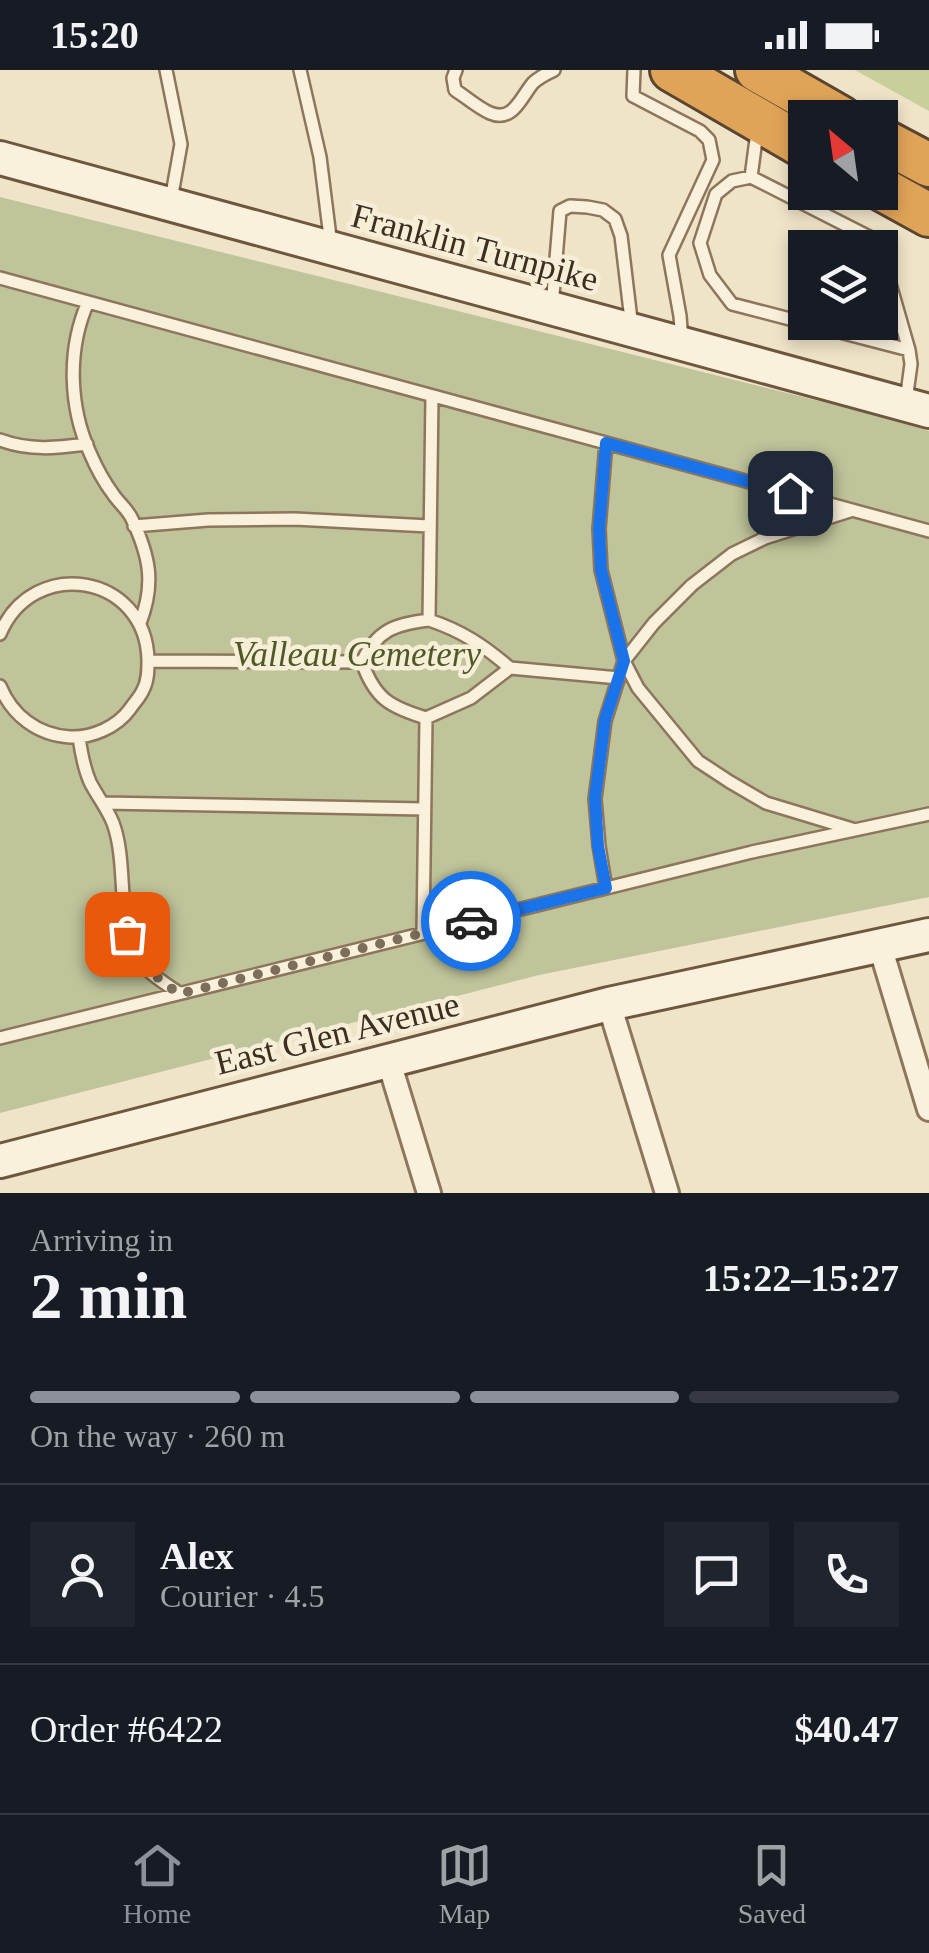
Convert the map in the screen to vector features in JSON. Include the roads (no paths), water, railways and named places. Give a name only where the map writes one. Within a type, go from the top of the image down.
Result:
[{"type":"highway","points":[[672,70],[729,119],[788,141]]},
{"type":"highway","points":[[757,70],[810,100]]},
{"type":"highway","points":[[898,149],[929,166]]},
{"type":"highway","points":[[898,198],[929,215]]},
{"type":"street","name":"Franklin Turnpike","points":[[0,158],[917,408]]},
{"type":"street","name":"East Glen Avenue","points":[[0,1161],[610,1004],[929,935]]},
{"type":"street","points":[[880,946],[929,1109]]},
{"type":"street","points":[[610,1004],[667,1193]]},
{"type":"street","points":[[389,1062],[430,1193]]},
{"type":"lane","points":[[166,70],[182,144],[170,204]]},
{"type":"lane","points":[[300,70],[320,158],[332,249]]},
{"type":"lane","points":[[456,70],[455,90],[492,114],[502,116],[509,114],[536,79],[554,70]]},
{"type":"lane","points":[[634,70],[633,96],[729,119]]},
{"type":"lane","points":[[729,119],[751,177]]},
{"type":"lane","points":[[682,345],[669,255],[713,160],[709,140],[729,119]]},
{"type":"lane","points":[[856,230],[751,177],[732,181],[716,194],[700,242],[710,275],[732,304],[910,350]]},
{"type":"lane","points":[[552,310],[560,212],[570,206],[603,210],[615,219],[621,236],[632,332]]},
{"type":"lane","points":[[0,278],[929,531]]},
{"type":"lane","points":[[88,302],[80,318],[72,388],[87,444],[112,494],[131,516],[150,572],[148,602],[140,624]]},
{"type":"lane","points":[[898,309],[910,350],[917,408]]},
{"type":"lane","points":[[428,620],[432,396]]},
{"type":"lane","points":[[0,440],[50,449],[87,444]]},
{"type":"lane","points":[[606,443],[599,529],[601,570],[624,661],[638,688],[698,761],[766,803],[855,830]]},
{"type":"lane","points":[[606,888],[595,798],[605,720],[624,661],[679,598],[732,554],[765,538],[853,510]]},
{"type":"lane","points":[[134,526],[295,519],[429,526]]},
{"type":"lane","points":[[0,634],[22,601],[44,588],[74,582],[104,590],[129,608],[148,644],[148,672],[143,690],[124,716],[100,732],[79,737],[57,736],[32,726],[7,702],[0,686]]},
{"type":"lane","points":[[510,668],[471,698],[426,718],[385,702],[368,681],[362,662],[372,642],[388,630],[428,620],[458,630],[510,668],[619,678]]},
{"type":"lane","points":[[148,661],[362,662]]},
{"type":"lane","points":[[423,933],[426,718]]},
{"type":"lane","points":[[79,737],[90,782],[112,822],[121,852],[127,934],[149,972],[179,994]]},
{"type":"lane","points":[[103,803],[424,809]]},
{"type":"lane","points":[[0,1038],[606,888],[929,814]]},
{"type":"park label","name":"Valleau Cemetery","points":[[357,654]]}]
